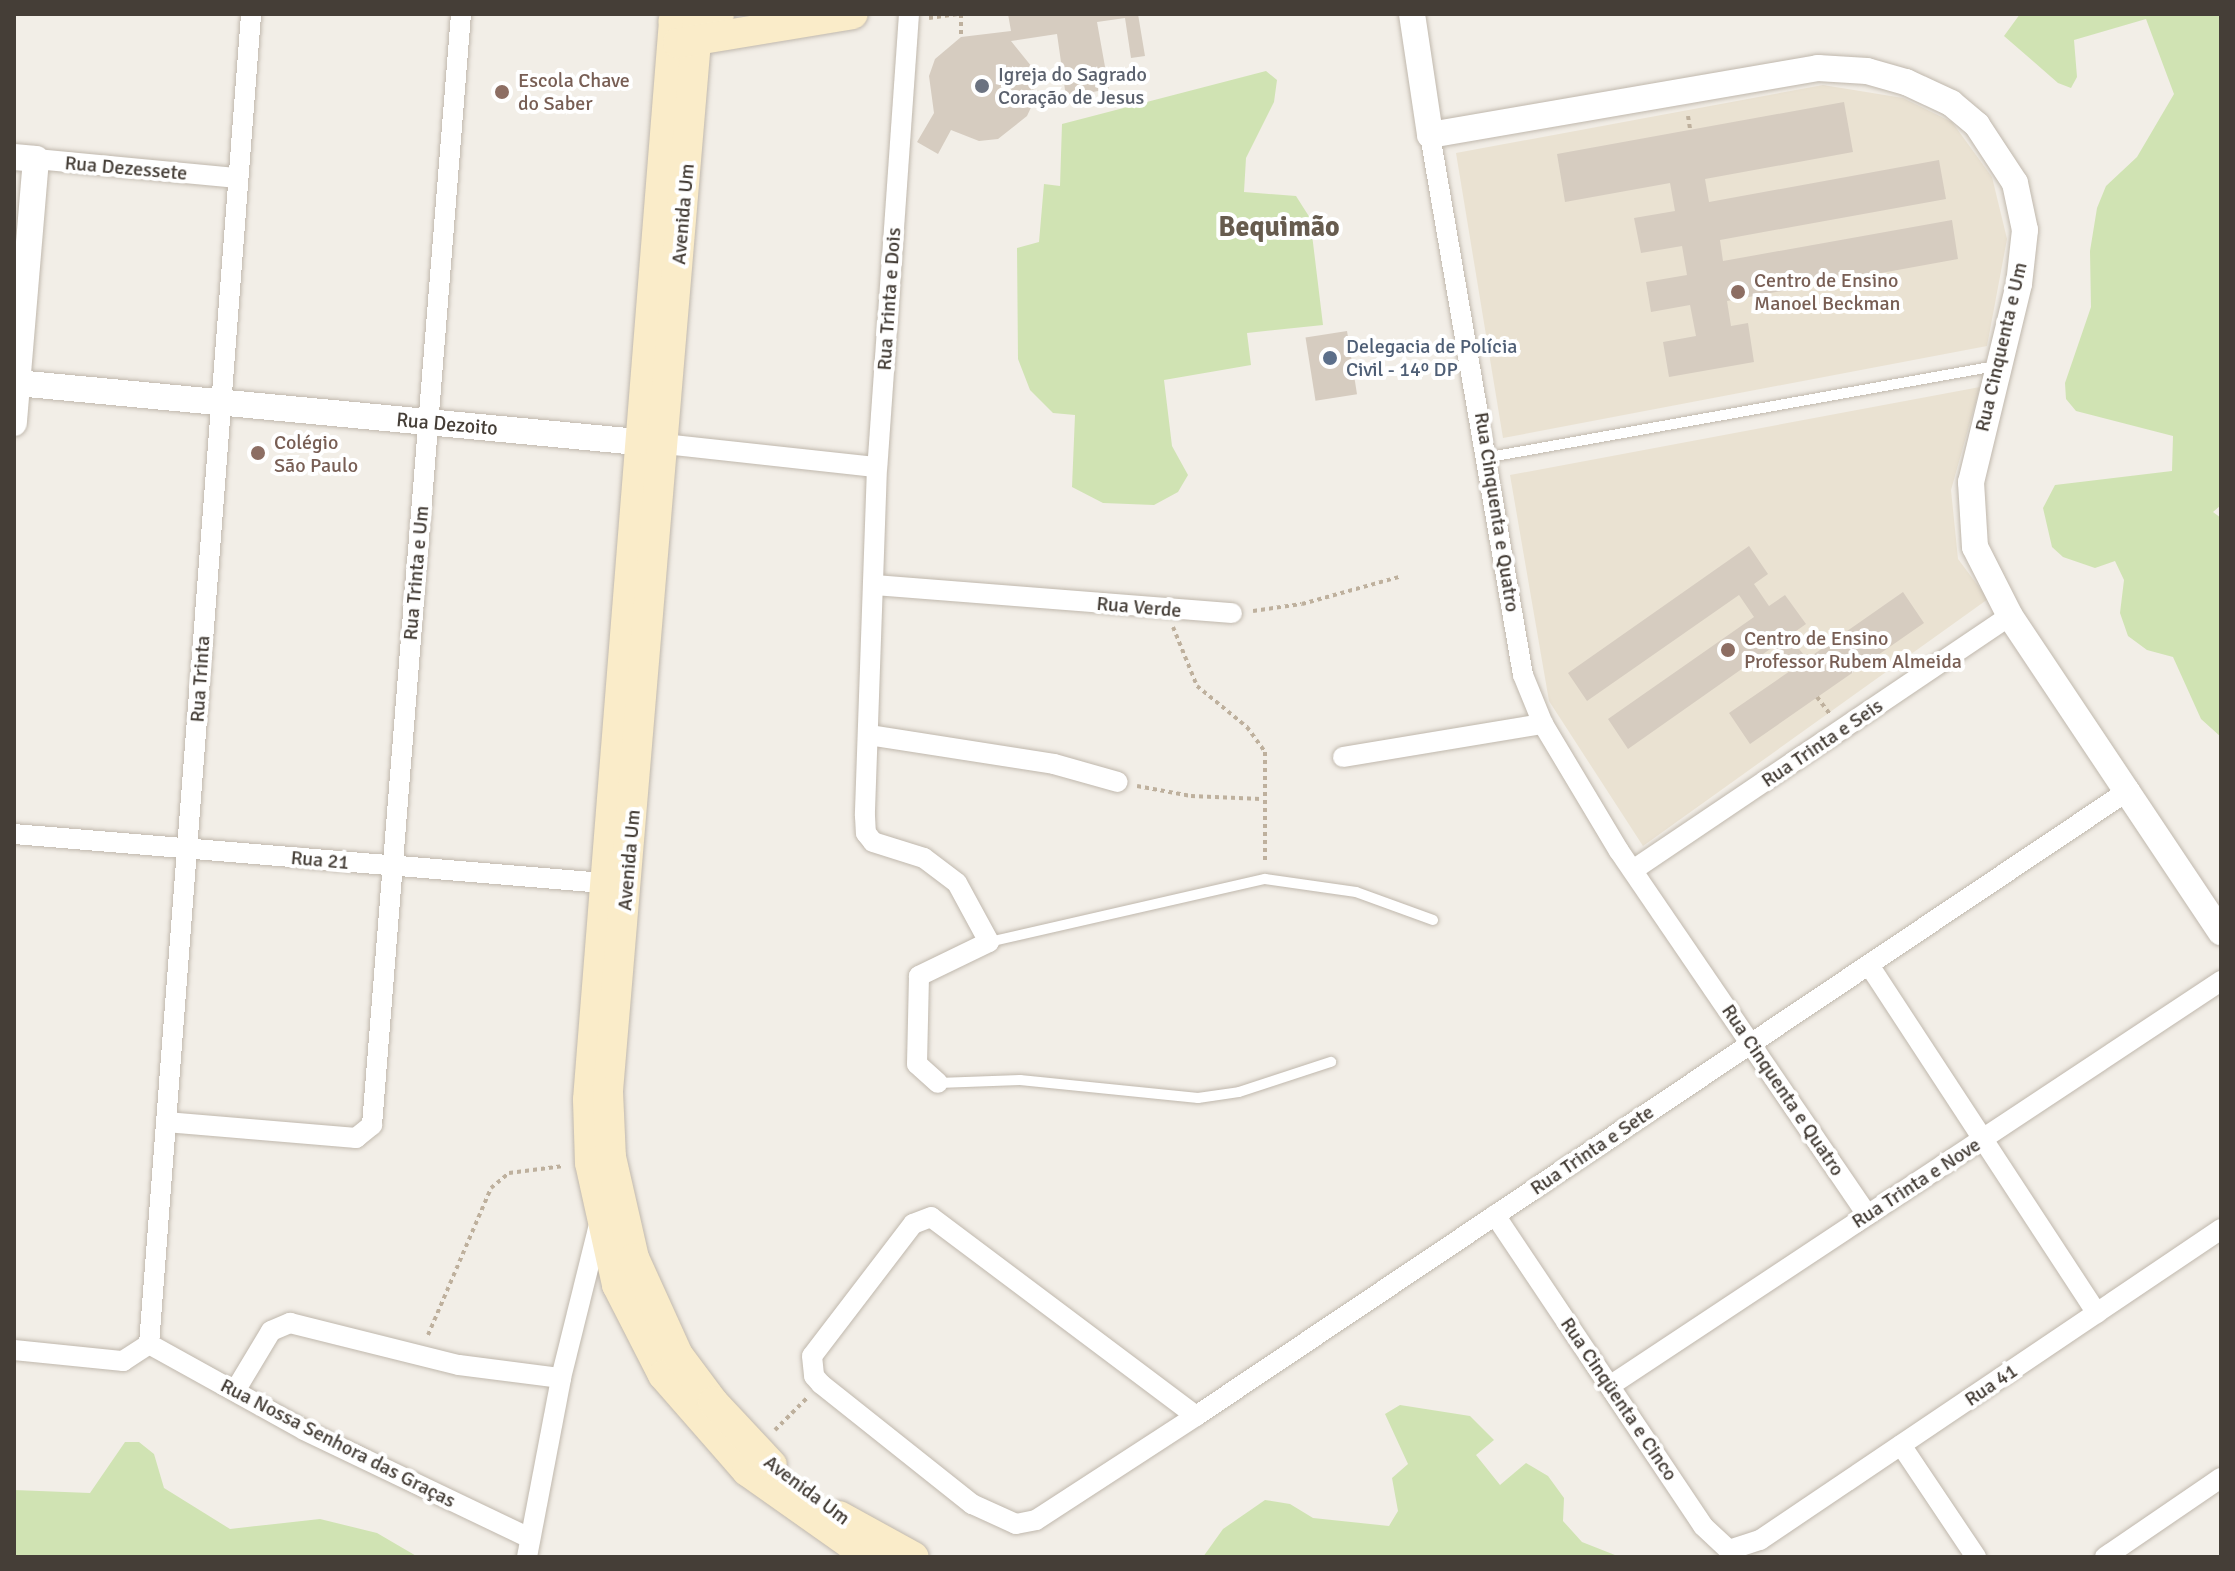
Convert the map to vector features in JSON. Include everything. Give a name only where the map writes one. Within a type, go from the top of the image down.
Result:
[{"type":"main road","name":"Avenida Um","points":[[853,14],[691,23],[652,443],[616,884],[608,1092],[611,1157],[622,1214],[654,1308],[678,1355],[754,1450],[847,1522],[914,1557]]},
{"type":"main road","name":"Avenida Um","points":[[616,884],[588,1100],[590,1163],[600,1220],[617,1285],[638,1331],[702,1425],[747,1471],[869,1557]]},
{"type":"street","name":"Rua Trinta","points":[[149,1344],[251,14]]},
{"type":"street","name":"Rua Trinta e Um","points":[[166,1122],[356,1138],[369,1131],[461,14]]},
{"type":"street","name":"Rua Cinquenta e Quatro","points":[[1412,14],[1430,135],[1490,457],[1523,675],[1543,724],[1633,870],[1867,1215]]},
{"type":"street","name":"Rua Trinta e Dois","points":[[909,18],[877,467],[866,833],[887,849],[924,858],[957,883],[989,942]]},
{"type":"street","name":"Rua Cinquenta e Um","points":[[1430,135],[1818,68],[1867,71],[1906,82],[1951,103],[1977,125],[2015,183],[2025,230],[2019,284],[1971,482],[1970,510],[1975,547],[2010,616],[2221,932]]},
{"type":"street","name":"Rua Dezessete","points":[[25,158],[238,178]]},
{"type":"street","points":[[14,423],[25,158]]},
{"type":"street","name":"Rua Dezoito","points":[[17,383],[877,467]]},
{"type":"street","name":"Rua Verde","points":[[875,585],[1232,613]]},
{"type":"street","name":"Rua Trinta e Seis","points":[[1633,870],[2010,616]]},
{"type":"street","points":[[1343,757],[1543,724]]},
{"type":"street","points":[[869,735],[1054,764],[1118,782]]},
{"type":"street","name":"Rua Trinta e Sete","points":[[821,1384],[992,1517],[1016,1524],[1056,1510],[2129,790]]},
{"type":"street","name":"Rua 21","points":[[14,834],[616,884]]},
{"type":"street","points":[[938,1083],[917,1064],[919,976],[989,942]]},
{"type":"street","points":[[1869,965],[2097,1313]]},
{"type":"street","name":"Rua Trinta e Nove","points":[[1611,1385],[2221,981]]},
{"type":"street","name":"Rua Cinqüenta e Cinco","points":[[1495,1215],[1715,1542],[1729,1550],[1760,1540]]},
{"type":"street","points":[[821,1384],[814,1376],[812,1356],[913,1224],[931,1217],[1196,1416]]},
{"type":"street","points":[[528,1548],[561,1378],[600,1220]]},
{"type":"street","name":"Rua 41","points":[[1760,1540],[2221,1229]]},
{"type":"street","points":[[235,1391],[279,1323],[420,1355],[561,1378]]},
{"type":"street","points":[[14,1350],[123,1361],[149,1344]]},
{"type":"street","name":"Rua Nossa Senhora das Graças","points":[[149,1344],[528,1548]]},
{"type":"street","points":[[1901,1445],[1976,1557]]},
{"type":"street","points":[[2105,1557],[2221,1478]]},
{"type":"lane","points":[[1490,457],[1998,366]]},
{"type":"lane","points":[[989,942],[1265,879],[1356,892],[1433,920]]},
{"type":"lane","points":[[938,1083],[1020,1080],[1198,1098],[1239,1092],[1331,1062]]},
{"type":"path","points":[[909,18],[959,14],[961,37]]},
{"type":"path","points":[[1354,377],[1368,374]]},
{"type":"path","points":[[1232,613],[1302,604],[1399,577]]},
{"type":"path","points":[[1168,609],[1181,655],[1197,686],[1247,727],[1265,752],[1261,799],[1265,879]]},
{"type":"path","points":[[1118,782],[1191,796],[1261,799]]},
{"type":"path","points":[[420,1355],[491,1188],[509,1173],[590,1163]]},
{"type":"path","points":[[754,1450],[821,1384]]},
{"type":"shaded area","name":"Centro de Ensino Manoel Beckman","points":[[1823,85],[1903,98],[1952,122],[1992,177],[2007,239],[1987,346],[1503,438],[1456,153]]},
{"type":"shaded area","name":"Centro de Ensino Professor Rubem Almeida","points":[[1980,387],[1951,490],[1958,559],[1988,599],[1643,846],[1549,701],[1510,475]]},
{"type":"green space","points":[[2020,14],[2221,14],[2221,505],[2213,512],[2221,518],[2221,737],[2201,719],[2173,657],[2147,650],[2128,636],[2120,613],[2124,580],[2115,561],[2095,568],[2063,557],[2052,547],[2043,508],[2055,485],[2172,471],[2173,436],[2076,411],[2066,399],[2065,383],[2091,307],[2090,251],[2097,208],[2106,186],[2137,157],[2174,94],[2146,19],[2074,40],[2077,77],[2071,88],[2058,83],[2004,36]]},
{"type":"green space","points":[[1266,71],[1277,80],[1274,102],[1246,158],[1244,192],[1296,196],[1310,218],[1323,325],[1247,333],[1251,365],[1164,380],[1172,446],[1188,475],[1178,492],[1154,505],[1103,503],[1072,487],[1075,415],[1053,413],[1030,390],[1018,359],[1017,248],[1039,242],[1044,184],[1060,186],[1062,124]]},
{"type":"green space","points":[[1400,1405],[1470,1416],[1494,1440],[1476,1455],[1500,1485],[1526,1463],[1548,1476],[1564,1498],[1563,1521],[1582,1542],[1620,1557],[1203,1557],[1223,1529],[1265,1500],[1290,1504],[1313,1518],[1389,1526],[1398,1511],[1392,1478],[1408,1464],[1385,1414]]},
{"type":"green space","points":[[125,1442],[139,1442],[154,1454],[164,1488],[230,1529],[320,1519],[377,1533],[418,1557],[14,1557],[14,1490],[90,1493]]},
{"type":"building","name":"Igreja do Sagrado Coração de Jesus","points":[[1008,14],[1138,14],[1145,56],[1131,58],[1125,18],[1097,22],[1109,89],[1066,97],[1057,34],[1011,41],[1032,67],[1034,101],[1027,116],[998,139],[979,141],[951,130],[938,154],[917,142],[934,113],[929,76],[935,59],[961,37],[1011,31]]},
{"type":"building","points":[[1844,102],[1853,152],[1705,179],[1709,202],[1939,160],[1946,199],[1720,240],[1723,261],[1952,220],[1958,259],[1727,301],[1731,326],[1748,323],[1754,362],[1669,377],[1663,342],[1696,336],[1690,305],[1651,312],[1646,282],[1687,275],[1682,246],[1641,253],[1634,218],[1675,211],[1670,183],[1565,202],[1557,154]]},
{"type":"building","name":"Delegacia de Polícia Civil - 14º DP","points":[[1347,331],[1357,394],[1316,401],[1306,338]]},
{"type":"building","points":[[1749,546],[1768,574],[1754,584],[1769,606],[1785,595],[1806,624],[1789,636],[1807,659],[1903,592],[1924,623],[1750,744],[1729,713],[1790,671],[1773,647],[1628,749],[1608,719],[1754,617],[1739,595],[1587,701],[1568,673]]},
{"type":"place","name":"Igreja do Sagrado Coração de Jesus","points":[[982,86]]},
{"type":"place","name":"Escola Chave do Saber","points":[[502,92]]},
{"type":"place","name":"Centro de Ensino Manoel Beckman","points":[[1738,292]]},
{"type":"place","name":"Delegacia de Polícia Civil - 14º DP","points":[[1330,358]]},
{"type":"place","name":"Colégio São Paulo","points":[[258,453]]},
{"type":"place","name":"Centro de Ensino Professor Rubem Almeida","points":[[1728,650]]},
{"type":"district","name":"Bequimão","points":[[1279,227]]}]
